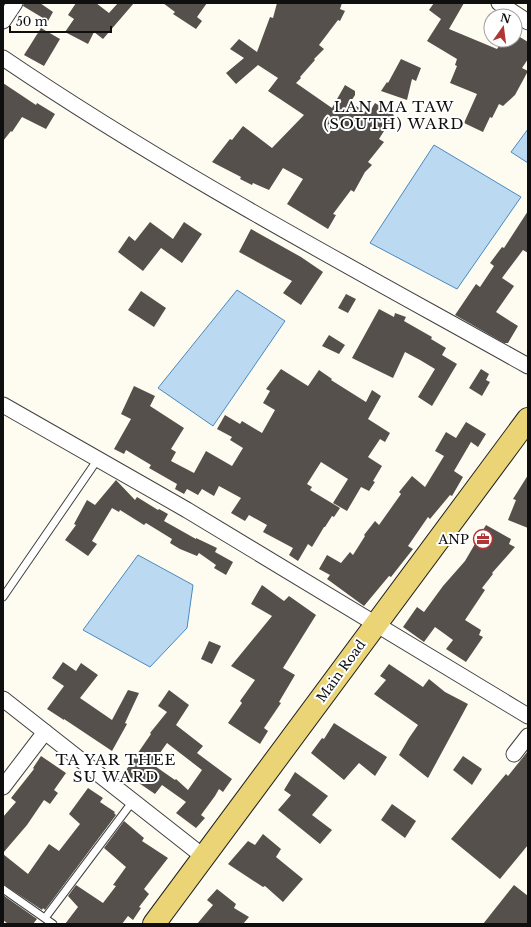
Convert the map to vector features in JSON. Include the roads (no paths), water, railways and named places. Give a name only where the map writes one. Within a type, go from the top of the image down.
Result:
[{"type":"main road","name":"Main Road","points":[[154,924],[528,419]]},
{"type":"street","points":[[3,21],[15,3]]},
{"type":"street","points":[[498,3],[528,22]]},
{"type":"street","points":[[3,58],[51,91],[123,136],[266,220],[528,366]]},
{"type":"street","points":[[3,405],[188,510],[528,716]]},
{"type":"street","points":[[3,699],[204,857]]},
{"type":"street","points":[[3,787],[45,732]]},
{"type":"street","points":[[514,754],[528,736]]},
{"type":"lane","points":[[3,597],[98,459]]},
{"type":"lane","points":[[45,918],[133,801]]},
{"type":"lane","points":[[3,889],[53,924]]},
{"type":"water","points":[[528,129],[528,163],[511,152]]},
{"type":"water","points":[[434,145],[521,197],[457,289],[370,243]]},
{"type":"water","points":[[237,290],[285,321],[213,426],[158,388]]},
{"type":"water","points":[[138,555],[193,585],[187,628],[150,667],[83,630]]},
{"type":"place","name":"ANP","points":[[483,539]]},
{"type":"district","name":"LAN MA TAW (SOUTH) WARD","points":[[394,114]]},
{"type":"district","name":"TA YAR THEE SU WARD","points":[[116,768]]}]
